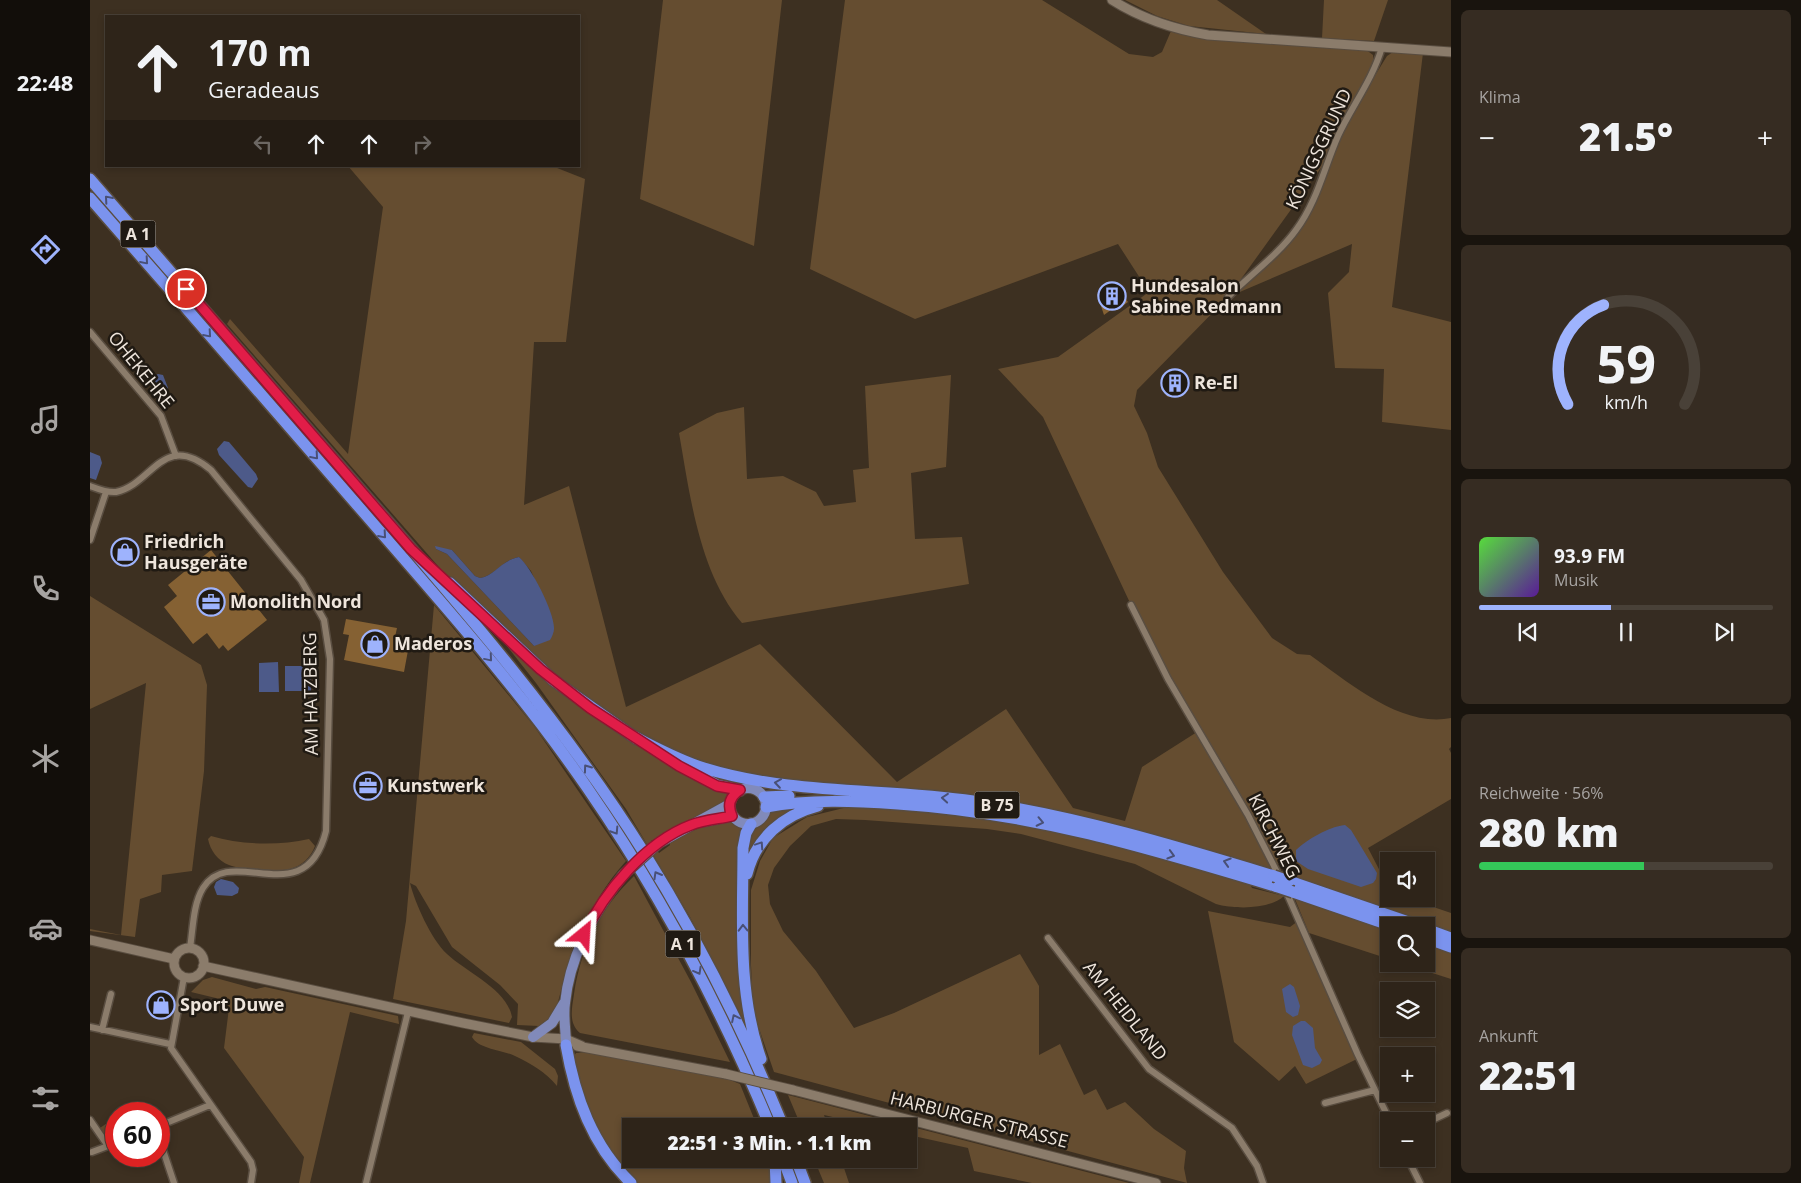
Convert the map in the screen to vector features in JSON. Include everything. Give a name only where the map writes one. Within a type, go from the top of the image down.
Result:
[{"type":"highway","name":"A 1","points":[[90,179],[488,638],[550,716],[644,852],[720,987],[780,1118]]},
{"type":"highway","name":"A 1","points":[[90,198],[433,592],[542,724],[594,798],[648,881],[679,936],[734,1043],[767,1118]]},
{"type":"highway","points":[[411,549],[553,680],[631,735],[695,775],[724,788],[740,790]]},
{"type":"highway","points":[[631,735],[685,762],[724,774],[800,786],[879,794]]},
{"type":"highway","name":"B 75","points":[[765,802],[879,794],[949,798],[1043,812],[1137,836],[1274,876],[1394,917]]},
{"type":"highway","name":"B 75","points":[[765,802],[887,803],[984,812],[1037,821],[1136,845],[1278,887],[1380,922]]},
{"type":"highway","points":[[743,908],[746,879],[752,858],[768,834],[780,823],[796,813],[821,805],[887,803]]},
{"type":"highway","points":[[751,824],[744,840],[743,908],[749,1016],[757,1047],[780,1106],[782,1118]]},
{"type":"highway","points":[[1435,932],[1451,938]]},
{"type":"highway","points":[[1435,941],[1451,947]]},
{"type":"highway","points":[[566,1042],[575,1090],[581,1108],[604,1149],[631,1183]]},
{"type":"highway","points":[[775,1168],[776,1183]]},
{"type":"highway","points":[[786,1168],[792,1183]]},
{"type":"highway","points":[[799,1168],[805,1183]]},
{"type":"main road","name":"B 75","points":[[740,790],[752,788],[765,802]]},
{"type":"main road","points":[[740,790],[732,796],[730,804],[732,816],[740,823],[751,824],[763,817],[765,802]]},
{"type":"main road","points":[[566,1042],[565,1002],[574,962],[590,921],[623,875],[659,844],[691,824],[730,804]]},
{"type":"main road","points":[[691,824],[732,816]]},
{"type":"main road","points":[[533,1037],[552,1023],[565,1002]]},
{"type":"street","points":[[1112,0],[1154,22],[1191,32],[1451,52]]},
{"type":"street","name":"KÖNIGSGRUND","points":[[1228,297],[1288,240],[1303,220],[1315,198],[1325,165],[1339,134],[1378,63],[1378,47]]},
{"type":"street","name":"OHEKEHRE","points":[[90,332],[161,416],[176,456]]},
{"type":"street","points":[[90,486],[106,492],[117,492],[129,486],[153,466],[176,456]]},
{"type":"street","name":"AM HATZBERG","points":[[176,456],[195,459],[211,470],[301,580],[324,620],[330,659],[326,831],[320,848],[309,864],[288,874],[234,871],[217,875],[210,880],[200,894],[190,948]]},
{"type":"street","points":[[90,540],[106,492]]},
{"type":"street","name":"KIRCHWEG","points":[[1131,605],[1168,679],[1274,863],[1386,1112]]},
{"type":"street","name":"AM HEIDLAND","points":[[1048,938],[1149,1069],[1232,1128],[1257,1166],[1263,1183]]},
{"type":"street","points":[[90,940],[174,960]]},
{"type":"street","points":[[190,948],[202,956],[203,966],[194,976],[184,977],[177,972],[174,960],[181,950],[190,948]]},
{"type":"street","name":"HARBURGER STRASSE","points":[[203,966],[408,1012],[726,1074],[1156,1183]]},
{"type":"street","points":[[184,977],[170,1044],[172,1051],[251,1162],[253,1170],[251,1183]]},
{"type":"street","points":[[102,1030],[111,994]]},
{"type":"street","points":[[366,1183],[408,1012]]},
{"type":"street","points":[[90,1027],[170,1044]]},
{"type":"street","points":[[1325,1103],[1375,1090]]},
{"type":"street","points":[[170,1121],[210,1105]]},
{"type":"street","points":[[1435,1118],[1447,1112]]},
{"type":"street","points":[[90,1120],[105,1142]]},
{"type":"street","points":[[92,1152],[105,1147]]},
{"type":"street","points":[[169,1167],[174,1183]]},
{"type":"street","points":[[1412,1167],[1420,1183]]},
{"type":"shaded area","points":[[663,0],[782,0],[754,246],[640,199]]},
{"type":"shaded area","points":[[845,0],[1042,0],[1129,54],[1153,57],[1162,52],[1171,31],[1365,49],[1373,55],[1374,64],[1323,165],[1231,293],[1303,220],[1339,134],[1387,56],[1393,52],[1423,53],[1392,307],[1451,322],[1451,430],[1382,422],[1384,369],[1335,368],[1328,293],[1349,272],[1352,244],[1228,297],[1137,390],[1134,406],[1147,433],[1158,467],[1223,572],[1272,638],[1297,654],[1310,655],[1358,689],[1394,710],[1432,719],[1451,718],[1451,747],[1449,749],[1451,753],[1451,799],[1368,848],[1380,871],[1380,907],[1433,907],[1451,913],[1451,933],[1435,927],[1435,917],[1406,917],[1284,873],[1287,865],[1274,863],[1274,871],[835,787],[743,775],[670,752],[597,708],[519,646],[465,597],[227,324],[230,319],[348,454],[383,207],[349,167],[555,167],[585,179],[566,342],[534,342],[524,505],[569,486],[626,707],[760,644],[897,782],[1006,709],[1073,808],[1125,821],[1142,767],[1197,732],[1131,605],[1043,417],[998,369],[1058,357],[1149,292],[1118,244],[915,319],[810,269]],"holes":[[[436,549],[452,550],[475,576],[480,578],[490,574],[508,561],[519,557],[531,571],[542,596],[534,646],[447,554]]]},
{"type":"shaded area","points":[[1125,0],[1217,0],[1266,34],[1189,26],[1157,16]]},
{"type":"shaded area","points":[[1324,0],[1388,0],[1374,41],[1322,38]]},
{"type":"shaded area","points":[[951,375],[946,467],[911,473],[915,539],[962,537],[969,584],[742,623],[727,603],[706,557],[692,507],[679,433],[717,413],[744,407],[747,479],[783,476],[816,492],[824,506],[856,502],[853,470],[869,468],[865,386]]},
{"type":"shaded area","points":[[90,596],[201,665],[207,685],[204,771],[192,871],[162,875],[161,892],[140,899],[135,937],[90,931],[90,929],[121,935],[146,683],[90,709]]},
{"type":"shaded area","points":[[434,605],[534,726],[626,861],[612,878],[589,915],[572,955],[554,1018],[539,1026],[517,1025],[518,1004],[500,985],[452,947],[416,886],[410,883],[424,920],[441,947],[455,961],[494,990],[509,1007],[512,1017],[509,1023],[393,999],[406,921]]},
{"type":"shaded area","points":[[502,640],[552,683],[623,735],[684,773],[729,793],[724,803],[651,841],[659,853],[670,845],[669,842],[716,820],[728,819],[743,828],[748,1029],[690,917],[626,809],[536,683]]},
{"type":"shaded area","points":[[811,804],[788,815],[748,862],[747,837],[773,810]]},
{"type":"shaded area","points":[[852,806],[944,811],[1081,835],[1249,882],[1252,888],[1284,896],[1278,901],[1261,906],[1223,906],[1135,864],[1021,834],[987,829],[836,819],[811,826],[790,846],[774,868],[768,885],[770,904],[783,931],[816,971],[854,1028],[894,1013],[1020,954],[1039,986],[1039,1055],[1060,1044],[1084,1095],[1096,1089],[1107,1110],[1125,1102],[1154,1129],[1186,1151],[1184,1168],[1187,1183],[774,1072],[753,1011],[751,890],[760,861],[773,838],[807,817]]},
{"type":"shaded area","points":[[211,836],[260,844],[285,843],[309,839],[315,846],[306,860],[294,868],[259,870],[234,867],[221,861],[211,847],[208,839]]},
{"type":"shaded area","points":[[634,876],[691,982],[730,1062],[580,1033],[576,1029],[572,1020],[572,1005],[577,977],[587,945],[602,915]]},
{"type":"shaded area","points":[[1295,899],[1380,925],[1380,956],[1309,933]]},
{"type":"shaded area","points":[[1208,911],[1290,927],[1298,921],[1359,1058],[1306,1084],[1295,1066],[1279,1081],[1234,1042]]},
{"type":"shaded area","points":[[1435,945],[1451,951],[1451,979],[1429,972],[1435,972]]},
{"type":"shaded area","points":[[212,977],[256,989],[265,987],[398,1016],[399,1024],[350,1012],[310,1183],[299,1183],[304,1157],[224,1048],[229,1008],[224,1000],[191,992],[203,980]]},
{"type":"shaded area","points":[[474,1033],[521,1042],[555,1069],[558,1076],[557,1086],[543,1072],[526,1062],[475,1041],[472,1037]]},
{"type":"shaded area","points":[[596,1051],[715,1074],[740,1084],[754,1118],[622,1118],[622,1166],[603,1141],[587,1109],[576,1074],[574,1056],[576,1053]]},
{"type":"shaded area","points":[[788,1095],[877,1118],[837,1118],[824,1115],[825,1118],[798,1118]]},
{"type":"shaded area","points":[[105,1125],[105,1142],[97,1130]]},
{"type":"shaded area","points":[[917,1128],[1129,1183],[1032,1183],[974,1171],[968,1148],[917,1137]]},
{"type":"shaded area","points":[[623,1168],[769,1168],[771,1183],[637,1183]]},
{"type":"shaded area","points":[[818,1168],[844,1168],[849,1183],[824,1183]]},
{"type":"water","points":[[158,374],[163,375],[168,388],[167,394],[163,396],[159,395],[152,381],[154,376]]},
{"type":"water","points":[[224,441],[229,442],[256,474],[258,479],[252,488],[248,487],[219,455],[217,449]]},
{"type":"water","points":[[90,452],[100,456],[102,463],[96,480],[90,478]]},
{"type":"water","points":[[435,546],[452,550],[475,576],[480,578],[485,577],[512,559],[519,557],[536,580],[551,612],[554,629],[550,640],[534,646],[447,554],[436,549]]},
{"type":"water","points":[[278,662],[279,692],[259,692],[259,663]]},
{"type":"water","points":[[285,666],[310,666],[311,691],[285,691]]},
{"type":"water","points":[[1345,825],[1351,830],[1377,873],[1373,883],[1361,887],[1308,869],[1296,861],[1296,850],[1306,842],[1325,831]]},
{"type":"water","points":[[221,879],[233,882],[239,888],[238,893],[232,896],[217,895],[214,887],[216,882]]},
{"type":"water","points":[[1290,984],[1294,987],[1300,1006],[1298,1015],[1293,1017],[1286,1012],[1282,989]]},
{"type":"water","points":[[1301,1021],[1305,1021],[1313,1028],[1315,1048],[1322,1060],[1320,1064],[1312,1068],[1303,1065],[1292,1035],[1293,1026]]},
{"type":"building","points":[[1114,282],[1128,302],[1117,310],[1115,307],[1104,315],[1097,294],[1107,293],[1104,289]]},
{"type":"building","name":"Re-El","points":[[1181,370],[1189,378],[1168,397],[1161,389]]},
{"type":"building","name":"Monolith Nord","points":[[211,550],[267,620],[228,651],[223,645],[219,649],[207,633],[193,644],[164,607],[177,596],[168,585]]},
{"type":"building","name":"Maderos","points":[[346,619],[397,628],[395,637],[399,638],[398,644],[409,645],[404,672],[344,660],[349,635],[343,634]]},
{"type":"place","name":"Hundesalon Sabine Redmann","points":[[1112,296]]},
{"type":"place","name":"Re-El","points":[[1175,383]]},
{"type":"place","name":"Friedrich Hausgeräte","points":[[125,552]]},
{"type":"place","name":"Monolith Nord","points":[[211,602]]},
{"type":"place","name":"Maderos","points":[[375,644]]},
{"type":"place","name":"Kunstwerk","points":[[368,786]]},
{"type":"place","name":"Sport Duwe","points":[[161,1005]]},
{"type":"route","points":[[186,289],[411,549],[449,582],[540,669],[590,708],[690,773],[717,786],[740,790],[731,798],[729,807],[732,816],[691,824],[673,834],[640,858],[623,875],[600,906],[590,921],[584,935]]}]
